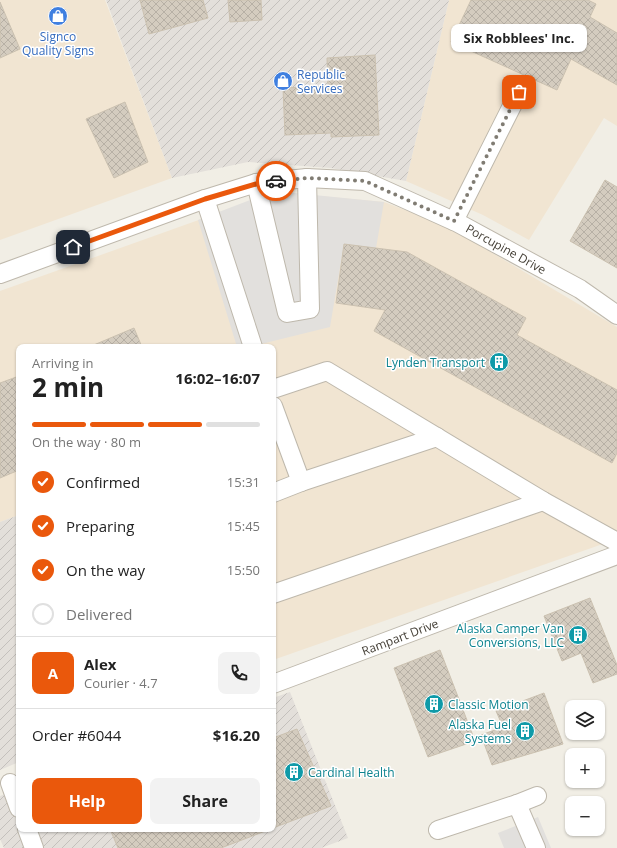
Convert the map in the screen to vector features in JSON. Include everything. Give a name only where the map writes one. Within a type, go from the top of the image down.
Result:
[{"type":"street","points":[[454,221],[519,92]]},
{"type":"street","points":[[256,184],[287,313],[310,309],[307,178]]},
{"type":"street","name":"Porcupine Drive","points":[[0,274],[205,199],[256,184],[307,178],[365,181],[454,221],[580,289],[617,315]]},
{"type":"street","points":[[205,199],[252,344]]},
{"type":"street","points":[[276,388],[327,371],[543,501],[617,542]]},
{"type":"street","points":[[276,414],[301,482]]},
{"type":"street","points":[[276,492],[301,482],[437,437]]},
{"type":"street","points":[[276,593],[543,501]]},
{"type":"street","name":"Rampart Drive","points":[[276,683],[617,555]]},
{"type":"street","points":[[10,783],[16,800]]},
{"type":"street","points":[[438,830],[537,796]]},
{"type":"street","points":[[517,804],[536,848]]},
{"type":"street","points":[[28,832],[34,848]]},
{"type":"shaded area","points":[[0,0],[105,0],[172,178],[0,240]]},
{"type":"shaded area","name":"Republic Services","points":[[106,0],[449,0],[406,181],[331,168],[248,162],[172,178]]},
{"type":"shaded area","points":[[449,0],[617,0],[617,126],[604,118],[529,240],[483,215],[406,181]]},
{"type":"shaded area","points":[[274,191],[384,202],[376,248],[344,244],[330,327],[261,344],[236,344],[198,220]]},
{"type":"shaded area","name":"Lynden Transport","points":[[277,192],[384,202],[447,226],[617,327],[617,539],[276,659],[276,344],[16,344],[16,516],[0,522],[0,291]]},
{"type":"shaded area","points":[[16,516],[16,763],[0,770],[0,522]]},
{"type":"shaded area","name":"Cardinal Health","points":[[290,692],[348,838],[321,848],[4,848],[0,839],[0,796],[16,790],[16,832],[276,832],[276,697]]},
{"type":"shaded area","points":[[538,817],[551,848],[504,848],[498,833]]},
{"type":"building","points":[[140,0],[203,0],[208,18],[149,34]]},
{"type":"building","points":[[228,0],[261,0],[262,20],[230,22]]},
{"type":"building","points":[[471,0],[588,0],[596,4],[590,17],[617,33],[617,85],[571,59],[557,90],[451,42]]},
{"type":"building","points":[[0,2],[20,49],[0,58]]},
{"type":"building","points":[[375,55],[379,135],[331,137],[331,133],[285,135],[283,88],[328,86],[327,58]]},
{"type":"building","points":[[125,102],[148,162],[114,178],[86,119]]},
{"type":"building","points":[[605,180],[617,187],[617,268],[570,241]]},
{"type":"building","name":"Lynden Transport","points":[[344,244],[407,252],[526,318],[517,335],[617,390],[617,453],[612,463],[374,331],[385,310],[336,303]]},
{"type":"building","points":[[134,328],[141,344],[96,344]]},
{"type":"building","points":[[16,377],[16,471],[0,478],[0,383]]},
{"type":"building","name":"Alaska Camper Van Conversions, LLC","points":[[590,598],[617,665],[617,674],[593,683],[581,653],[562,661],[544,616]]},
{"type":"building","name":"Classic Motion","points":[[440,650],[475,741],[428,757],[394,668]]},
{"type":"building","name":"Alaska Fuel Systems","points":[[544,693],[563,744],[492,765],[481,735],[503,727],[496,711]]},
{"type":"building","name":"Cardinal Health","points":[[297,729],[331,806],[276,827],[276,737]]},
{"type":"building","points":[[111,832],[263,832],[221,848],[118,848]]},
{"type":"way so far","points":[[276,181],[307,178],[365,181],[454,221],[519,92]]},
{"type":"place","name":"Signco Quality Signs","points":[[58,16]]},
{"type":"place","name":"Republic Services","points":[[283,81]]},
{"type":"place","name":"Six Robblees' Inc.","points":[[519,92]]},
{"type":"place","name":"Lynden Transport","points":[[499,362]]},
{"type":"place","name":"Alaska Camper Van Conversions, LLC","points":[[578,635]]},
{"type":"place","name":"Classic Motion","points":[[434,704]]},
{"type":"place","name":"Alaska Fuel Systems","points":[[525,731]]},
{"type":"place","name":"Cardinal Health","points":[[294,772]]},
{"type":"route","points":[[73,247],[205,199],[256,184],[276,181]]}]
